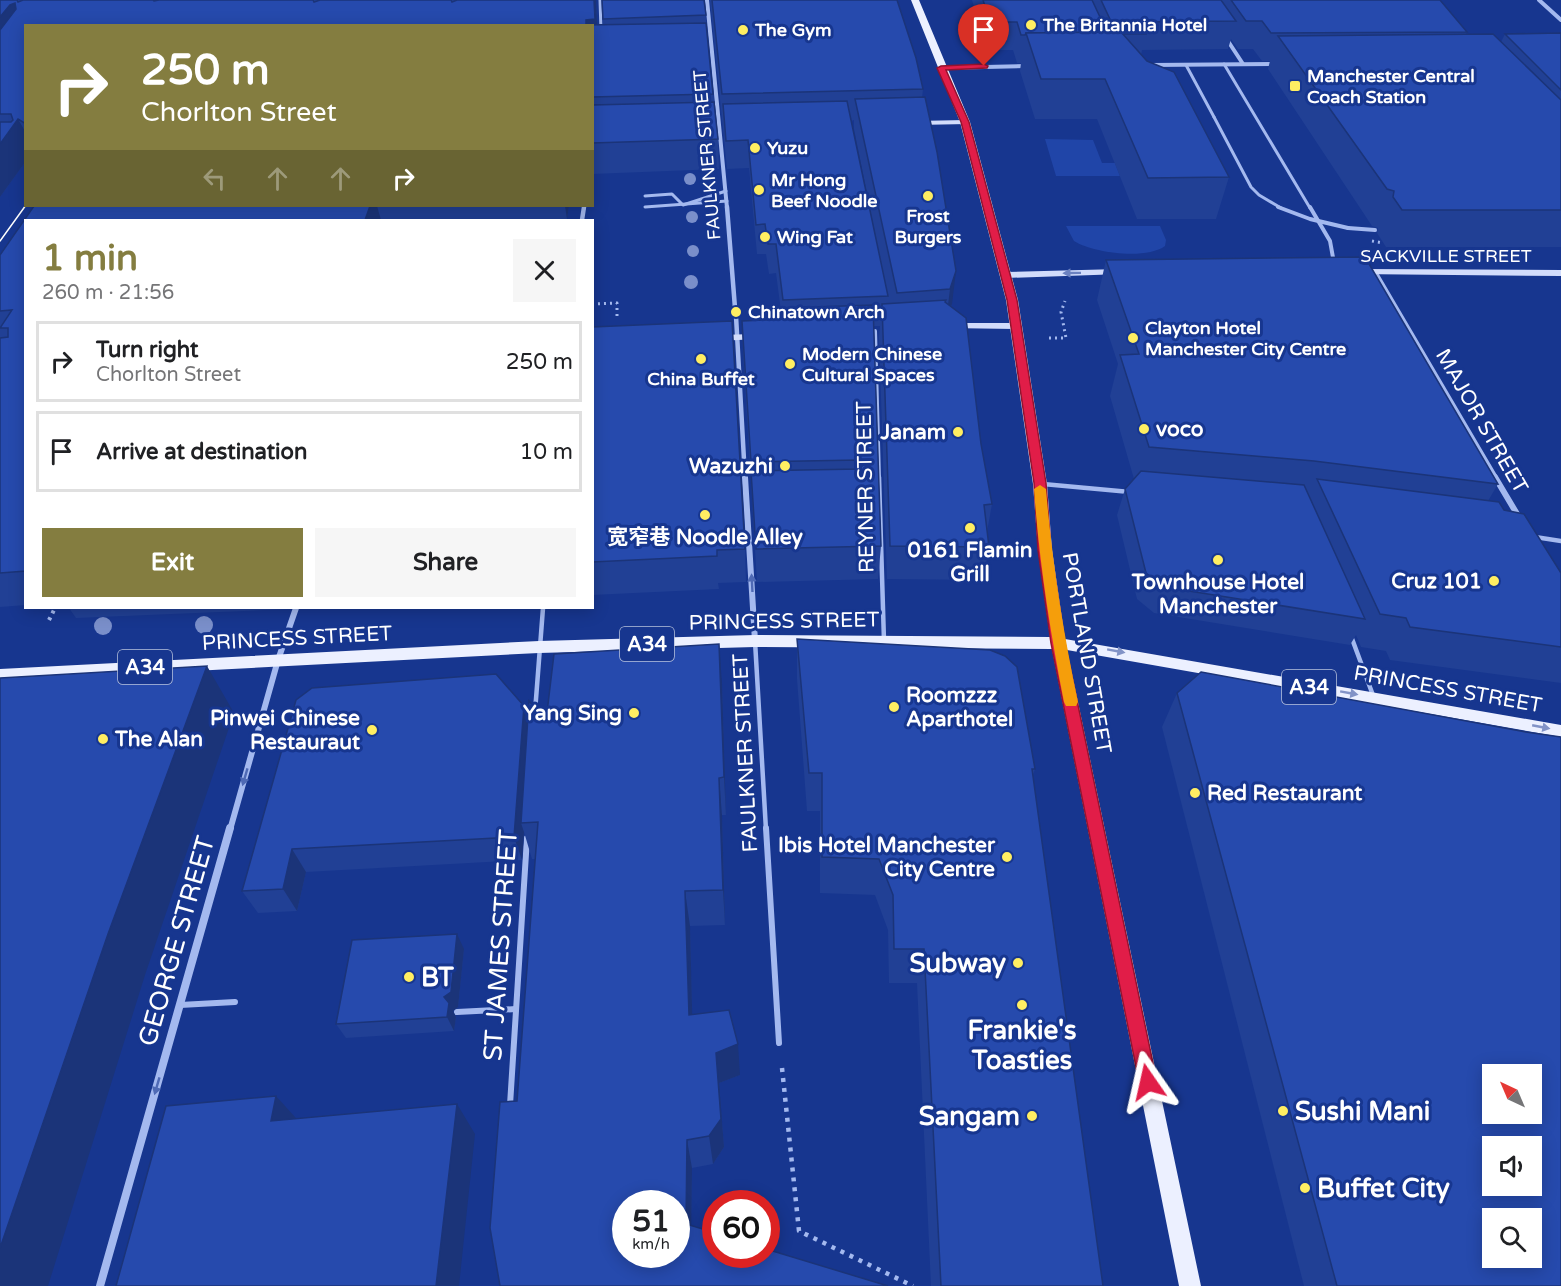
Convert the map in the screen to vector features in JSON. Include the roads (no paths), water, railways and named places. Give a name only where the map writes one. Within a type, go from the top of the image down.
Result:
[{"type":"main road","name":"PORTLAND STREET","points":[[915,0],[965,122],[1006,275],[1040,483],[1045,550],[1058,643],[1190,1286]]},
{"type":"main road","name":"PRINCESS STREET","points":[[7,678],[278,660],[539,647],[755,641],[1058,643],[1561,731]]},
{"type":"street","name":"FAULKNER STREET","points":[[707,0],[721,128],[735,308]]},
{"type":"street","points":[[1539,0],[1561,20]]},
{"type":"street","points":[[1223,34],[1242,64]]},
{"type":"street","points":[[1141,65],[1285,64]]},
{"type":"street","points":[[941,68],[1031,66]]},
{"type":"street","points":[[909,123],[965,122]]},
{"type":"street","points":[[709,128],[732,127]]},
{"type":"street","points":[[1006,275],[1135,272]]},
{"type":"street","name":"SACKVILLE STREET","points":[[1324,272],[1335,272]]},
{"type":"street","name":"SACKVILLE STREET","points":[[1345,272],[1561,273]]},
{"type":"street","name":"MAJOR STREET","points":[[1375,272],[1524,526]]},
{"type":"street","name":"FAULKNER STREET","points":[[736,316],[755,641]]},
{"type":"street","points":[[942,327],[1015,326]]},
{"type":"street","points":[[864,332],[879,331]]},
{"type":"street","points":[[709,338],[771,336]]},
{"type":"street","points":[[1530,537],[1536,546]]},
{"type":"street","name":"GEORGE STREET","points":[[100,1286],[278,660],[296,609]]},
{"type":"lane","points":[[600,0],[601,30]]},
{"type":"lane","points":[[701,47],[712,47]]},
{"type":"lane","points":[[1224,64],[1330,241],[1335,272]]},
{"type":"lane","points":[[1186,65],[1247,179],[1261,196],[1300,215],[1348,228],[1375,231]]},
{"type":"lane","points":[[683,205],[726,190]]},
{"type":"lane","points":[[645,196],[672,194],[683,205]]},
{"type":"lane","points":[[645,207],[727,201]]},
{"type":"lane","name":"REYNER STREET","points":[[879,331],[884,641]]},
{"type":"lane","points":[[1040,483],[1141,493]]},
{"type":"lane","points":[[747,500],[756,500]]},
{"type":"lane","points":[[1530,537],[1561,541]]},
{"type":"lane","points":[[535,715],[543,609]]},
{"type":"lane","points":[[1349,631],[1374,698]]},
{"type":"lane","name":"FAULKNER STREET","points":[[755,641],[779,1043]]},
{"type":"lane","name":"ST JAMES STREET","points":[[510,1113],[527,832]]},
{"type":"lane","points":[[180,1005],[235,1002]]},
{"type":"lane","points":[[457,1012],[516,1009]]},
{"type":"tram line","points":[[0,241],[25,207]]},
{"type":"place","name":"The Britannia Hotel","points":[[1031,25]]},
{"type":"place","name":"The Gym","points":[[743,30]]},
{"type":"place","name":"Manchester Central Coach Station","points":[[1295,86]]},
{"type":"place","name":"Yuzu","points":[[755,148]]},
{"type":"place","name":"Mr Hong Beef Noodle","points":[[759,190]]},
{"type":"place","name":"Frost Burgers","points":[[928,196]]},
{"type":"place","name":"Wing Fat","points":[[765,237]]},
{"type":"place","name":"Chinatown Arch","points":[[736,312]]},
{"type":"place","name":"Clayton Hotel Manchester City Centre","points":[[1133,338]]},
{"type":"place","name":"China Buffet","points":[[701,359]]},
{"type":"place","name":"Modern Chinese Cultural Spaces","points":[[790,364]]},
{"type":"place","name":"voco","points":[[1144,429]]},
{"type":"place","name":"Janam","points":[[958,432]]},
{"type":"place","name":"Wazuzhi","points":[[785,466]]},
{"type":"place","name":"宽窄巷 Noodle Alley","points":[[705,515]]},
{"type":"place","name":"0161 Flamin Grill","points":[[970,528]]},
{"type":"place","name":"Townhouse Hotel Manchester","points":[[1218,560]]},
{"type":"place","name":"Cruz 101","points":[[1494,581]]},
{"type":"place","name":"Roomzzz Aparthotel","points":[[894,707]]},
{"type":"place","name":"Yang Sing","points":[[634,713]]},
{"type":"place","name":"Pinwei Chinese Restauraut","points":[[372,730]]},
{"type":"place","name":"The Alan","points":[[103,739]]},
{"type":"place","name":"Red Restaurant","points":[[1195,793]]},
{"type":"place","name":"Ibis Hotel Manchester City Centre","points":[[1007,857]]},
{"type":"place","name":"Subway","points":[[1018,963]]},
{"type":"place","name":"BT","points":[[409,977]]},
{"type":"place","name":"Frankie's Toasties","points":[[1022,1005]]},
{"type":"place","name":"Sushi Mani","points":[[1283,1111]]},
{"type":"place","name":"Sangam","points":[[1032,1116]]},
{"type":"place","name":"Buffet City","points":[[1305,1188]]}]
